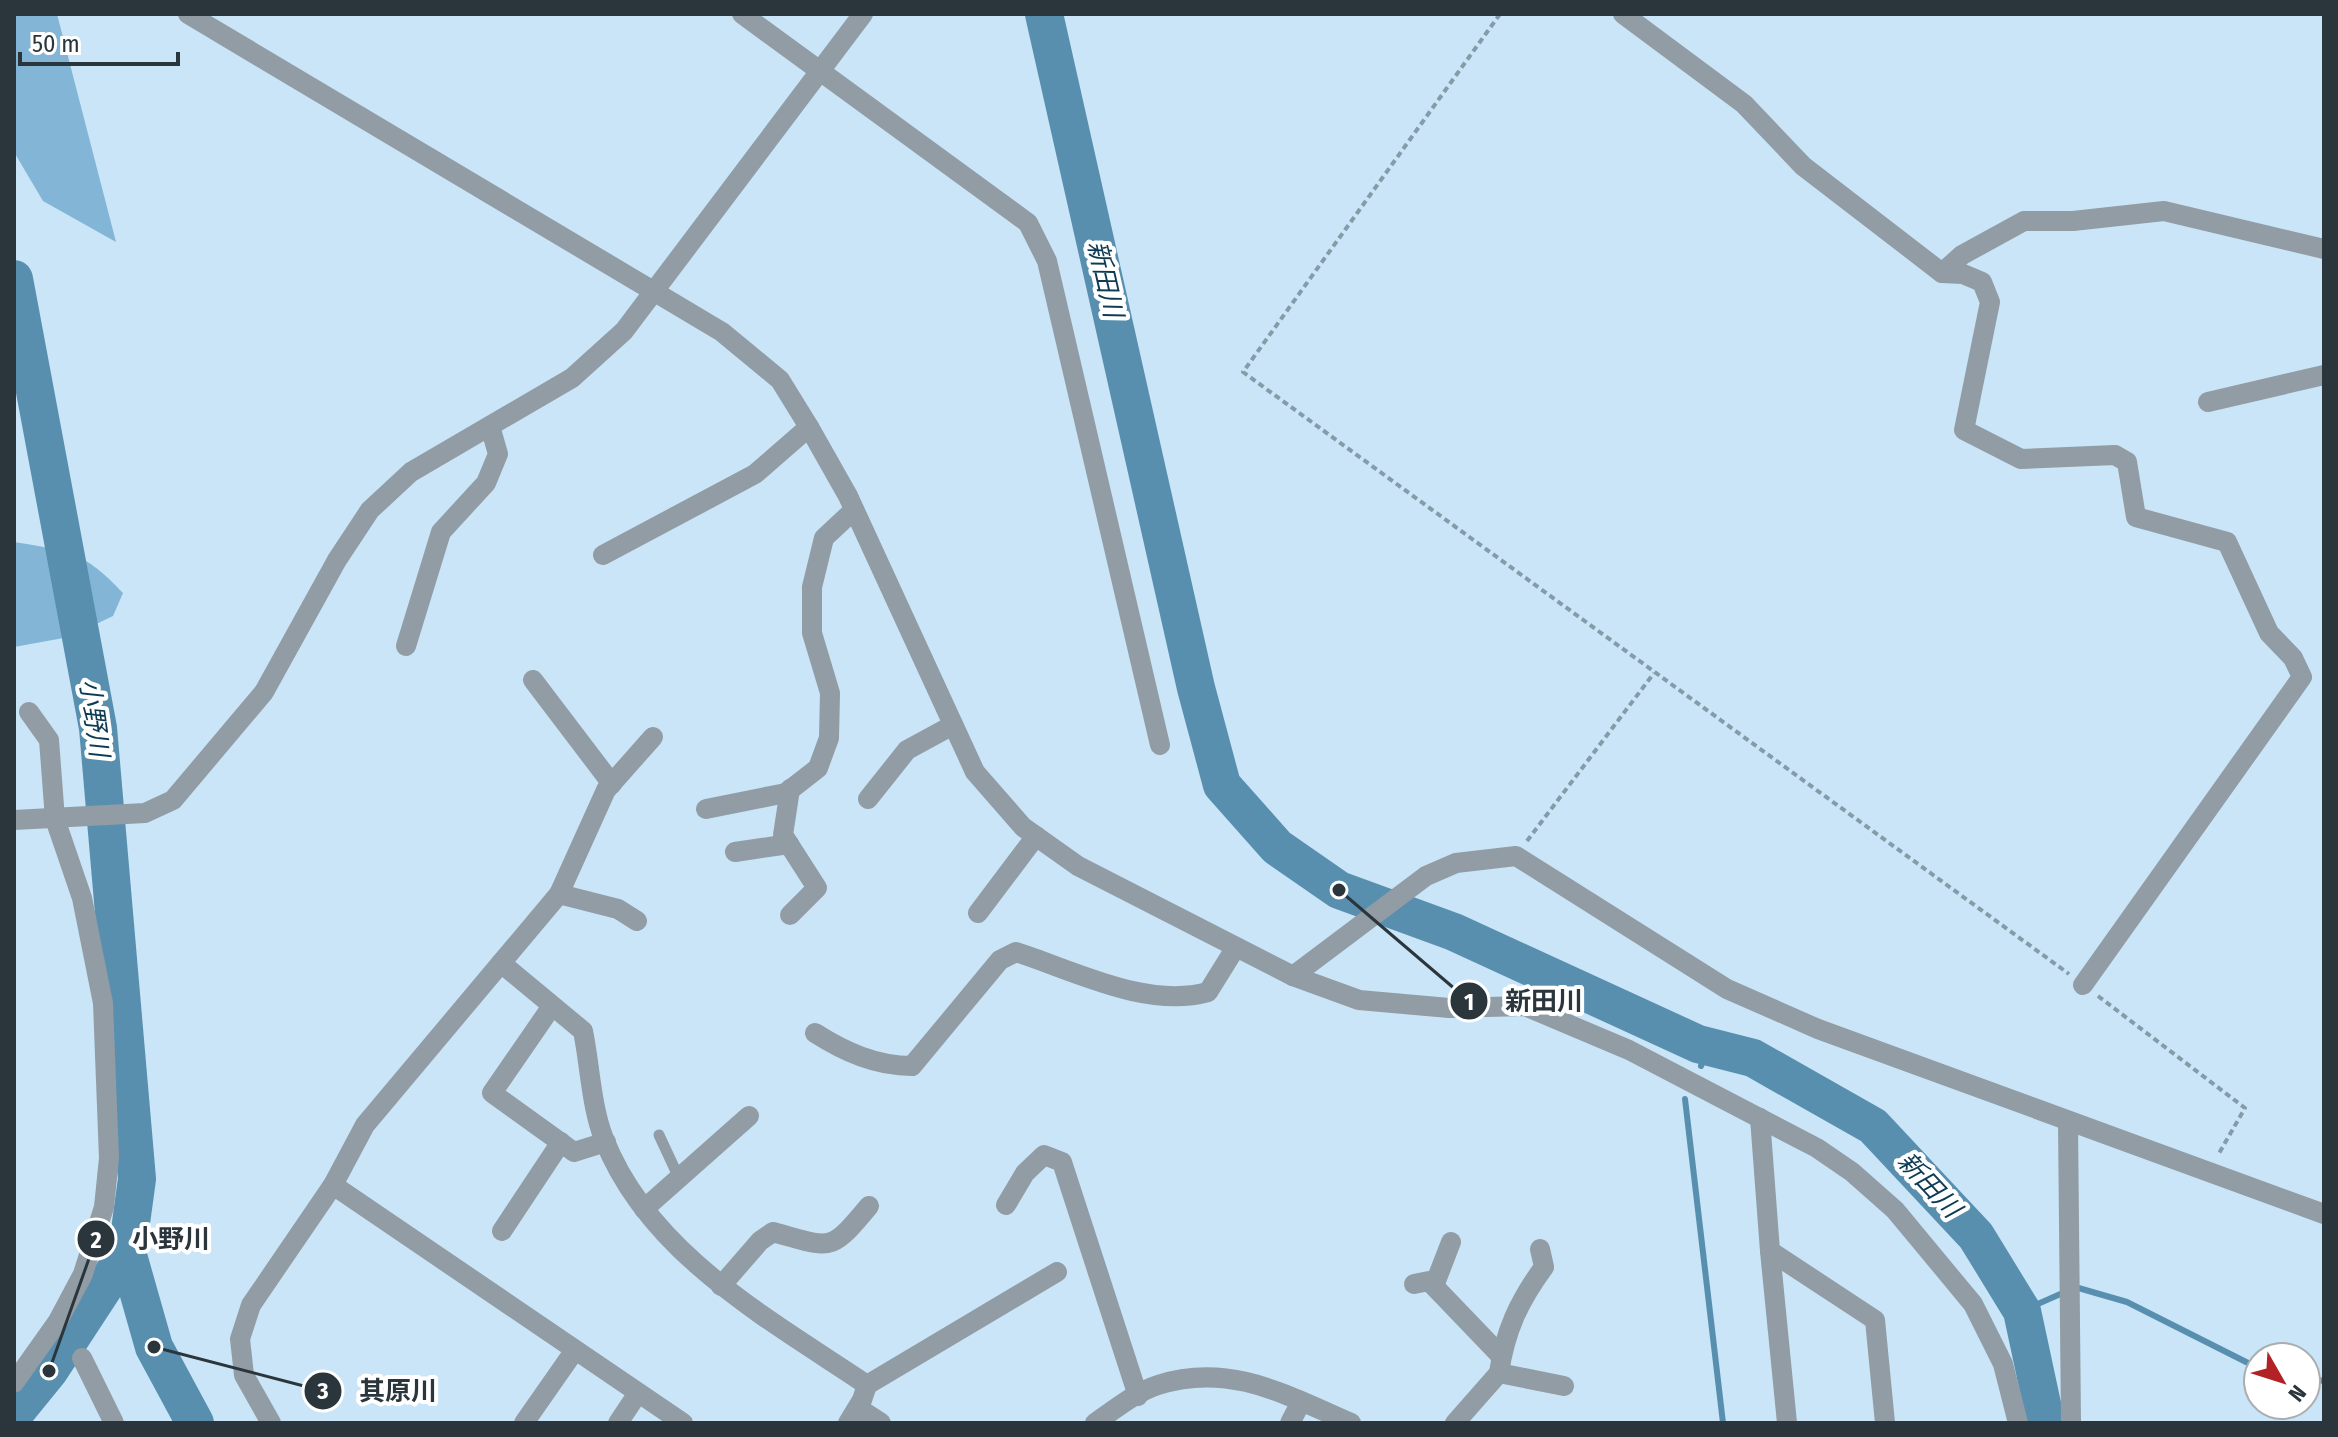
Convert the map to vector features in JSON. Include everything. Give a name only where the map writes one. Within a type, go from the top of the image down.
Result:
[{"type":"street","points":[[188,14],[656,291],[722,332],[780,380],[854,510],[975,772],[1023,827],[1078,866],[1293,976],[1359,1000],[1449,1008],[1525,1006],[1629,1050],[1817,1148],[1852,1172],[1895,1210],[1973,1304],[2003,1364],[2018,1423]]},
{"type":"street","points":[[742,14],[1028,223],[1047,261],[1160,745]]},
{"type":"street","points":[[14,820],[145,813],[173,800],[264,692],[337,560],[370,510],[411,472],[572,378],[624,331],[863,14]]},
{"type":"street","points":[[1623,14],[1744,104],[1803,166],[1942,273],[1963,274],[1982,282],[1990,302],[1964,430],[2021,459],[2115,455],[2127,462],[2136,517],[2227,542],[2269,633],[2293,658],[2302,677],[2083,985]]},
{"type":"street","points":[[1942,273],[1962,255],[2024,221],[2073,221],[2164,211],[2324,249]]},
{"type":"street","points":[[2208,402],[2324,375]]},
{"type":"street","points":[[406,646],[441,532],[486,483],[498,454],[490,426]]},
{"type":"street","points":[[603,555],[642,545],[755,474],[809,427]]},
{"type":"street","points":[[706,809],[790,789],[818,768],[829,738],[830,693],[812,633],[812,587],[824,538],[854,510]]},
{"type":"street","points":[[533,680],[612,784]]},
{"type":"street","points":[[14,1383],[58,1321],[83,1274],[104,1207],[109,1158],[103,1003],[62,819],[49,740],[29,712]]},
{"type":"street","points":[[868,799],[907,750],[953,725]]},
{"type":"street","points":[[271,1423],[244,1375],[240,1339],[251,1305],[333,1185],[365,1125],[559,894],[577,849],[612,784],[653,737]]},
{"type":"street","points":[[790,789],[783,835],[817,888],[790,915]]},
{"type":"street","points":[[978,913],[1036,836]]},
{"type":"street","points":[[735,852],[789,844]]},
{"type":"street","points":[[1293,976],[1426,876],[1456,863],[1516,856],[1727,989],[1818,1029],[2324,1214]]},
{"type":"street","points":[[559,894],[618,909],[637,921]]},
{"type":"street","points":[[815,1033],[843,1051],[891,1066],[912,1066],[1000,960],[1016,952],[1136,991],[1183,999],[1208,992],[1236,947]]},
{"type":"street","points":[[501,963],[583,1031],[606,1142],[622,1177],[644,1209],[721,1286],[867,1385]]},
{"type":"street","points":[[552,1006],[492,1093],[574,1152],[606,1142]]},
{"type":"street","points":[[644,1209],[749,1116]]},
{"type":"street","points":[[1760,1118],[1787,1423]]},
{"type":"street","points":[[2068,1122],[2071,1423]]},
{"type":"street","points":[[502,1231],[561,1142]]},
{"type":"street","points":[[1006,1205],[1025,1173],[1044,1155],[1062,1162],[1138,1396]]},
{"type":"street","points":[[333,1185],[683,1423]]},
{"type":"street","points":[[721,1286],[760,1241],[773,1232],[825,1246],[840,1241],[869,1206]]},
{"type":"street","points":[[1451,1242],[1424,1285],[1500,1364],[1564,1386]]},
{"type":"street","points":[[1770,1251],[1875,1320],[1885,1423]]},
{"type":"street","points":[[1455,1423],[1500,1364],[1504,1337],[1523,1295],[1544,1267],[1548,1254]]},
{"type":"street","points":[[881,1423],[853,1415],[867,1385],[1057,1272]]},
{"type":"street","points":[[524,1423],[575,1350]]},
{"type":"street","points":[[82,1358],[114,1423]]},
{"type":"street","points":[[1095,1423],[1157,1386],[1200,1378],[1241,1378],[1351,1423]]},
{"type":"street","points":[[618,1423],[638,1393]]},
{"type":"street","points":[[1290,1423],[1301,1402]]},
{"type":"lane","points":[[659,1135],[679,1178]]},
{"type":"path","points":[[1500,14],[1243,372],[2083,985],[2245,1108],[2209,1171]]},
{"type":"path","points":[[1516,856],[1654,673]]},
{"type":"shaded area","points":[[14,14],[57,14],[116,242],[43,201],[14,152]]},
{"type":"shaded area","points":[[14,542],[62,551],[97,569],[123,593],[113,616],[69,637],[14,647]]},
{"type":"waterway","name":"新田川","points":[[1044,14],[1196,688],[1222,785],[1277,847],[1339,890],[1454,932],[1698,1044],[1753,1058],[1873,1126],[1976,1236],[2022,1311],[2046,1423]]},
{"type":"waterway","name":"小野川","points":[[14,279],[98,728],[137,1179],[127,1252],[49,1371],[14,1414]]},
{"type":"waterway","points":[[1701,1066],[1709,1047]]},
{"type":"waterway","points":[[1685,1099],[1723,1423]]},
{"type":"waterway","points":[[127,1252],[154,1347],[195,1423]]},
{"type":"waterway","points":[[2075,1287],[2127,1302],[2242,1360]]},
{"type":"waterway","points":[[2022,1311],[2065,1292]]},
{"type":"place","name":"新田川","points":[[1339,890]]},
{"type":"place","name":"其原川","points":[[154,1347]]},
{"type":"place","name":"小野川","points":[[49,1371]]}]
